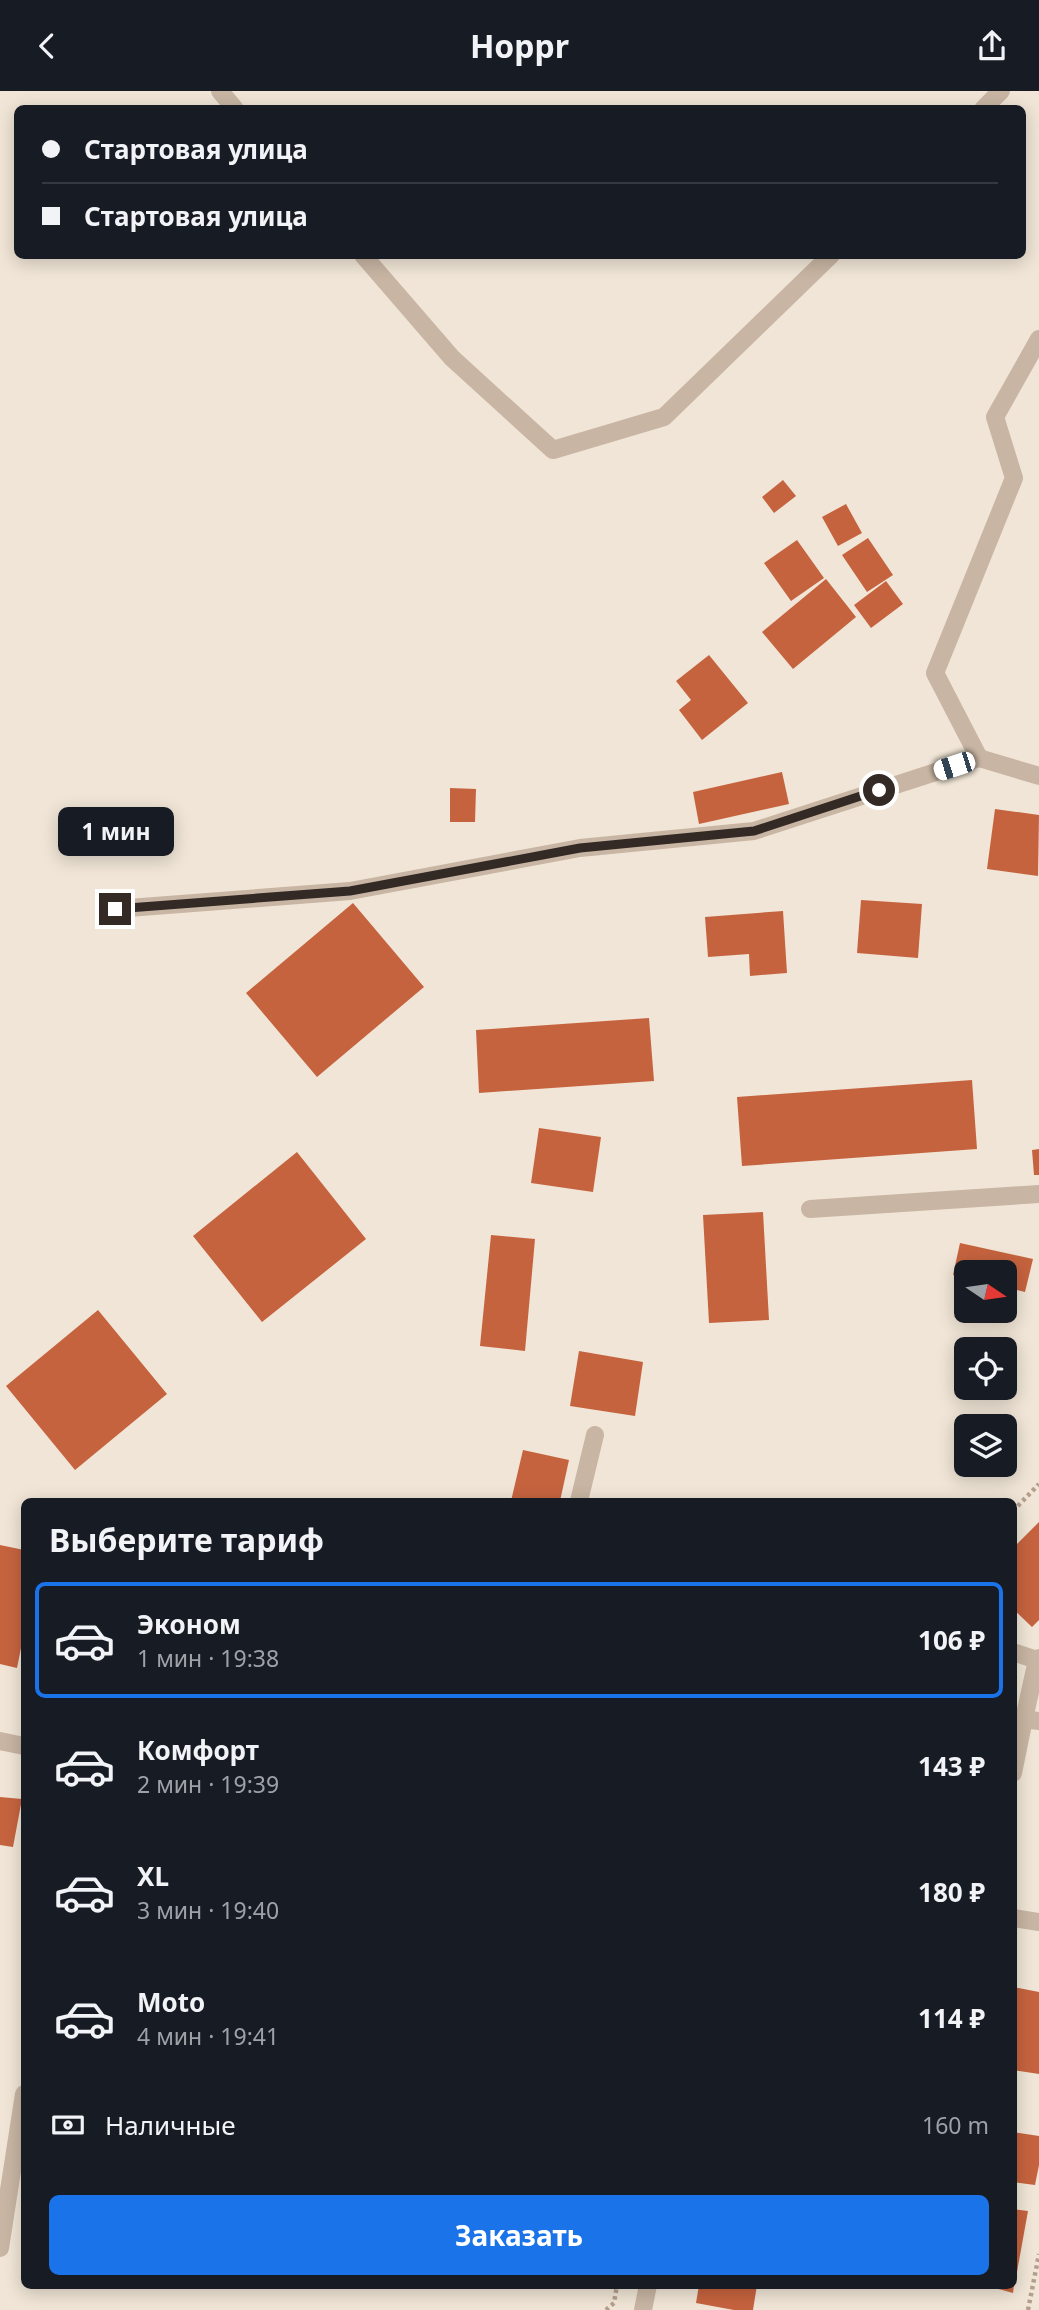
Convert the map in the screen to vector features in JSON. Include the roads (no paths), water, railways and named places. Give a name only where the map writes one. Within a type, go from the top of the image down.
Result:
[{"type":"street","points":[[220,91],[232,105]]},
{"type":"street","points":[[987,105],[1001,91]]},
{"type":"street","points":[[366,259],[452,358],[553,450],[664,417],[827,259]]},
{"type":"street","points":[[979,758],[935,673],[1014,478],[995,417],[1039,339]]},
{"type":"street","points":[[115,909],[350,891],[580,848],[754,831],[979,758],[1039,776]]},
{"type":"street","points":[[810,1209],[1039,1194]]},
{"type":"street","points":[[580,1498],[595,1435]]},
{"type":"street","points":[[1017,1653],[1038,1659],[1032,1720],[1017,1762]]},
{"type":"street","points":[[0,1741],[21,1745]]},
{"type":"street","points":[[1017,1919],[1039,1922]]},
{"type":"street","points":[[0,2248],[21,2113]]},
{"type":"street","points":[[643,2310],[647,2289]]}]
